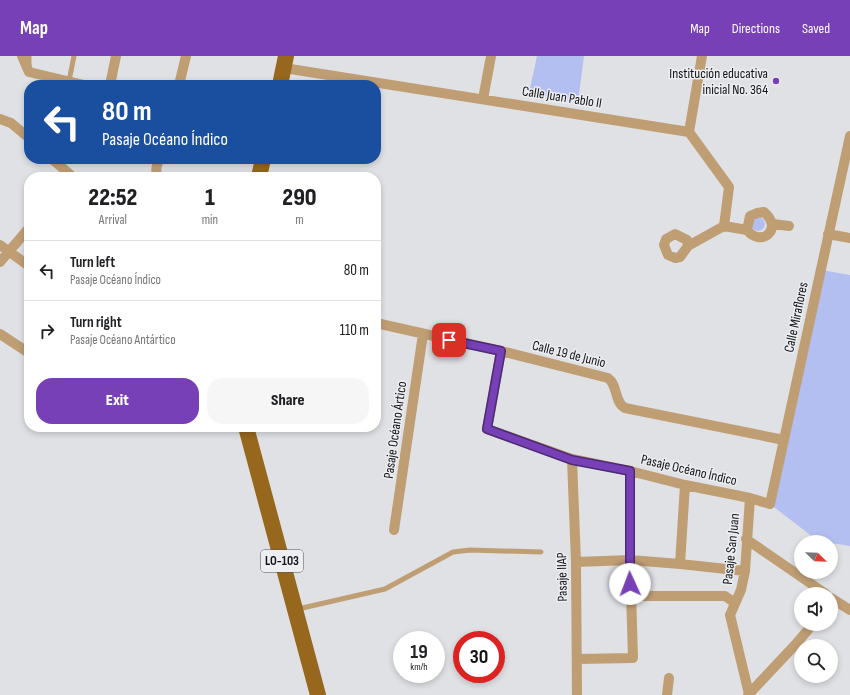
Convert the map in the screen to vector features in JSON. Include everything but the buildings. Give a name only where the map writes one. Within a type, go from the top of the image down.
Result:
[{"type":"main road","points":[[281,80],[285,62]]},
{"type":"main road","name":"LO-103","points":[[247,432],[318,695]]},
{"type":"street","points":[[22,56],[30,72],[65,80]]},
{"type":"street","points":[[111,80],[116,56]]},
{"type":"street","points":[[180,80],[186,56]]},
{"type":"street","points":[[483,99],[491,56]]},
{"type":"street","points":[[702,56],[689,132],[729,187],[724,226]]},
{"type":"street","name":"Calle Juan Pablo II","points":[[285,62],[483,99],[689,132]]},
{"type":"street","points":[[0,119],[11,123],[24,134]]},
{"type":"street","name":"Calle Miraflores","points":[[770,504],[828,234],[847,166],[850,136]]},
{"type":"street","points":[[58,164],[67,172]]},
{"type":"street","points":[[688,246],[724,226],[747,230],[756,238],[768,235],[772,230],[770,217],[764,212],[750,216],[747,230]]},
{"type":"street","points":[[772,224],[789,226]]},
{"type":"street","points":[[0,262],[24,234]]},
{"type":"street","points":[[828,234],[850,238]]},
{"type":"street","points":[[0,245],[24,262]]},
{"type":"street","name":"Calle 19 de Junio","points":[[381,325],[501,351],[608,378],[613,381],[620,404],[625,408],[784,440]]},
{"type":"street","points":[[0,334],[24,350]]},
{"type":"street","name":"Pasaje Océano Ártico","points":[[394,530],[423,334]]},
{"type":"street","name":"Pasaje Océano Índico","points":[[501,351],[487,429],[572,460],[630,471],[685,485],[750,498],[770,504]]},
{"type":"street","name":"Pasaje IIAP","points":[[572,460],[576,562],[577,695]]},
{"type":"street","points":[[577,659],[633,658],[630,560],[630,471]]},
{"type":"street","points":[[680,564],[685,485]]},
{"type":"street","name":"Pasaje San Juan","points":[[749,694],[730,615],[741,590],[745,571],[750,498]]},
{"type":"street","points":[[746,539],[814,587]]},
{"type":"street","points":[[576,562],[630,560],[745,571]]},
{"type":"street","points":[[631,596],[725,596],[735,603]]},
{"type":"street","points":[[838,603],[850,610]]},
{"type":"street","points":[[749,694],[807,631]]},
{"type":"street","points":[[667,695],[669,678]]},
{"type":"lane","points":[[29,56],[30,72]]},
{"type":"lane","points":[[69,80],[74,56]]},
{"type":"lane","points":[[295,610],[385,589],[453,552],[470,550],[541,552]]},
{"type":"shaded area","points":[[537,56],[584,56],[578,102],[529,93]]},
{"type":"shaded area","points":[[758,217],[763,219],[765,224],[763,229],[758,231],[753,229],[751,224],[753,219]]},
{"type":"shaded area","points":[[816,269],[850,275],[850,546],[838,544],[838,535],[810,535],[770,504]]},
{"type":"place","name":"Institución educativa inicial No. 364","points":[[776,81]]},
{"type":"route","points":[[449,340],[501,351],[487,429],[572,460],[630,471],[630,584]]}]
